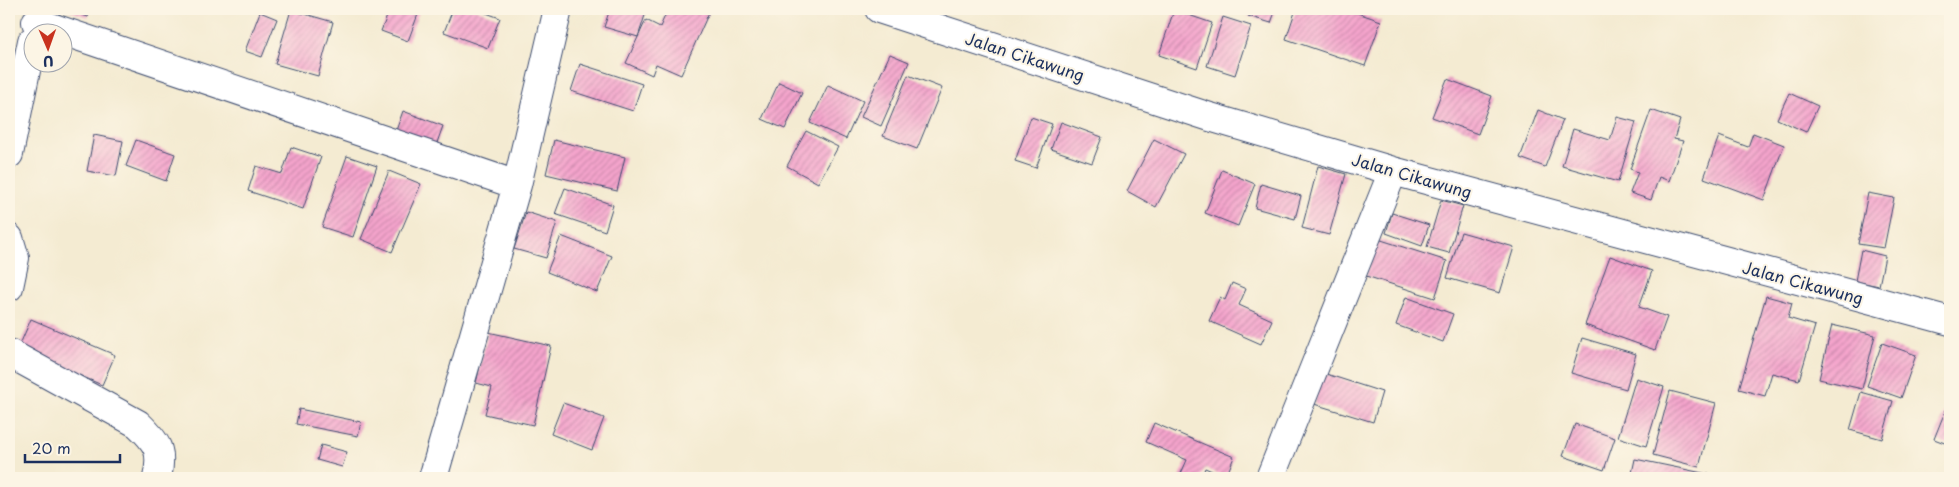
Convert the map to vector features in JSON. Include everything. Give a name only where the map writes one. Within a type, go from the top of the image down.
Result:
[{"type":"street","points":[[434,478],[518,185],[558,9]]},
{"type":"street","name":"Jalan Cikawung","points":[[879,9],[1210,117],[1394,171],[1950,322]]},
{"type":"street","points":[[72,38],[518,185]]},
{"type":"street","points":[[9,154],[26,72]]},
{"type":"street","points":[[1270,478],[1394,171]]},
{"type":"street","points":[[9,238],[15,258],[9,287]]},
{"type":"street","points":[[9,353],[138,424],[154,439],[161,459],[157,478]]},
{"type":"building","points":[[65,9],[91,9],[88,17]]},
{"type":"building","points":[[390,9],[420,9],[408,41],[381,31]]},
{"type":"building","points":[[453,9],[475,9],[500,18],[488,48],[444,32]]},
{"type":"building","points":[[610,9],[647,9],[638,37],[604,27]]},
{"type":"building","points":[[668,9],[710,10],[681,75],[656,64],[652,75],[626,63],[646,20],[660,27]]},
{"type":"building","points":[[1251,9],[1276,9],[1271,23],[1248,16]]},
{"type":"building","points":[[1296,9],[1346,9],[1381,21],[1365,66],[1286,39]]},
{"type":"building","points":[[291,10],[333,22],[318,76],[275,64]]},
{"type":"building","points":[[1174,10],[1212,23],[1197,68],[1159,55]]},
{"type":"building","points":[[260,12],[277,19],[262,57],[245,51]]},
{"type":"building","points":[[1223,17],[1251,26],[1235,75],[1207,66]]},
{"type":"building","points":[[890,54],[909,62],[881,126],[861,117]]},
{"type":"building","points":[[580,64],[642,84],[633,111],[571,91]]},
{"type":"building","points":[[908,75],[942,88],[917,149],[883,136]]},
{"type":"building","points":[[1447,79],[1492,96],[1478,134],[1432,117]]},
{"type":"building","points":[[779,82],[802,93],[785,129],[762,119]]},
{"type":"building","points":[[828,85],[863,101],[846,139],[810,123]]},
{"type":"building","points":[[1789,93],[1818,106],[1806,132],[1777,119]]},
{"type":"building","points":[[1538,110],[1563,120],[1545,167],[1520,158]]},
{"type":"building","points":[[1651,110],[1680,120],[1674,139],[1683,141],[1669,181],[1659,177],[1651,200],[1630,193],[1638,172],[1630,169]]},
{"type":"building","points":[[403,111],[443,126],[434,151],[394,136]]},
{"type":"building","points":[[1031,117],[1052,124],[1036,168],[1015,161]]},
{"type":"building","points":[[1617,117],[1636,122],[1618,182],[1562,166],[1573,129],[1610,140]]},
{"type":"building","points":[[1061,122],[1102,137],[1092,163],[1051,149]]},
{"type":"building","points":[[806,131],[838,147],[818,183],[787,166]]},
{"type":"building","points":[[1753,133],[1784,145],[1764,200],[1704,178],[1719,136],[1748,147]]},
{"type":"building","points":[[94,135],[123,141],[116,176],[87,171]]},
{"type":"building","points":[[1154,139],[1184,154],[1156,207],[1127,191]]},
{"type":"building","points":[[136,140],[175,154],[166,181],[126,166]]},
{"type":"building","points":[[554,140],[625,157],[617,191],[546,174]]},
{"type":"building","points":[[291,147],[321,157],[303,209],[248,191],[256,166],[282,174]]},
{"type":"building","points":[[347,156],[377,166],[353,237],[322,227]]},
{"type":"building","points":[[1318,166],[1346,174],[1329,235],[1302,228]]},
{"type":"building","points":[[1222,170],[1255,184],[1238,226],[1205,213]]},
{"type":"building","points":[[389,171],[421,184],[392,252],[361,239]]},
{"type":"building","points":[[1261,184],[1301,196],[1295,219],[1255,208]]},
{"type":"building","points":[[565,188],[613,205],[605,231],[555,214]]},
{"type":"building","points":[[1868,193],[1894,198],[1884,248],[1858,244]]},
{"type":"building","points":[[1441,200],[1463,206],[1449,253],[1427,247]]},
{"type":"building","points":[[526,212],[557,222],[546,258],[514,249]]},
{"type":"building","points":[[1392,213],[1429,225],[1422,246],[1386,233]]},
{"type":"building","points":[[1461,232],[1514,247],[1500,293],[1447,278]]},
{"type":"building","points":[[561,236],[612,256],[597,292],[547,272]]},
{"type":"building","points":[[1378,239],[1447,261],[1435,298],[1366,276]]},
{"type":"building","points":[[1861,250],[1885,256],[1879,286],[1855,281]]},
{"type":"building","points":[[1610,256],[1652,271],[1639,307],[1667,317],[1655,350],[1585,325]]},
{"type":"building","points":[[1232,283],[1246,289],[1239,305],[1272,320],[1261,344],[1209,321],[1220,297],[1225,300]]},
{"type":"building","points":[[1766,296],[1792,303],[1788,318],[1815,326],[1799,380],[1772,373],[1765,396],[1739,389]]},
{"type":"building","points":[[1406,297],[1453,314],[1443,342],[1396,325]]},
{"type":"building","points":[[31,319],[115,355],[102,385],[18,349]]},
{"type":"building","points":[[1832,325],[1875,335],[1862,389],[1819,379]]},
{"type":"building","points":[[488,332],[551,346],[533,425],[485,414],[492,387],[476,383]]},
{"type":"building","points":[[1582,338],[1636,354],[1626,389],[1571,373]]},
{"type":"building","points":[[1882,343],[1916,355],[1901,398],[1867,386]]},
{"type":"building","points":[[1323,373],[1382,392],[1373,422],[1314,404]]},
{"type":"building","points":[[1636,378],[1664,387],[1646,446],[1618,437]]},
{"type":"building","points":[[1670,391],[1716,403],[1699,467],[1653,455]]},
{"type":"building","points":[[1861,392],[1893,401],[1882,439],[1850,430]]},
{"type":"building","points":[[1950,399],[1950,445],[1934,439]]},
{"type":"building","points":[[563,403],[604,418],[592,450],[551,434]]},
{"type":"building","points":[[299,409],[361,422],[358,436],[296,424]]},
{"type":"building","points":[[1154,423],[1234,457],[1226,477],[1205,468],[1201,478],[1179,478],[1187,460],[1146,442]]},
{"type":"building","points":[[1575,424],[1615,438],[1604,470],[1563,456]]},
{"type":"building","points":[[321,445],[347,452],[342,467],[317,460]]},
{"type":"building","points":[[1635,459],[1722,477],[1722,478],[1631,478]]}]
